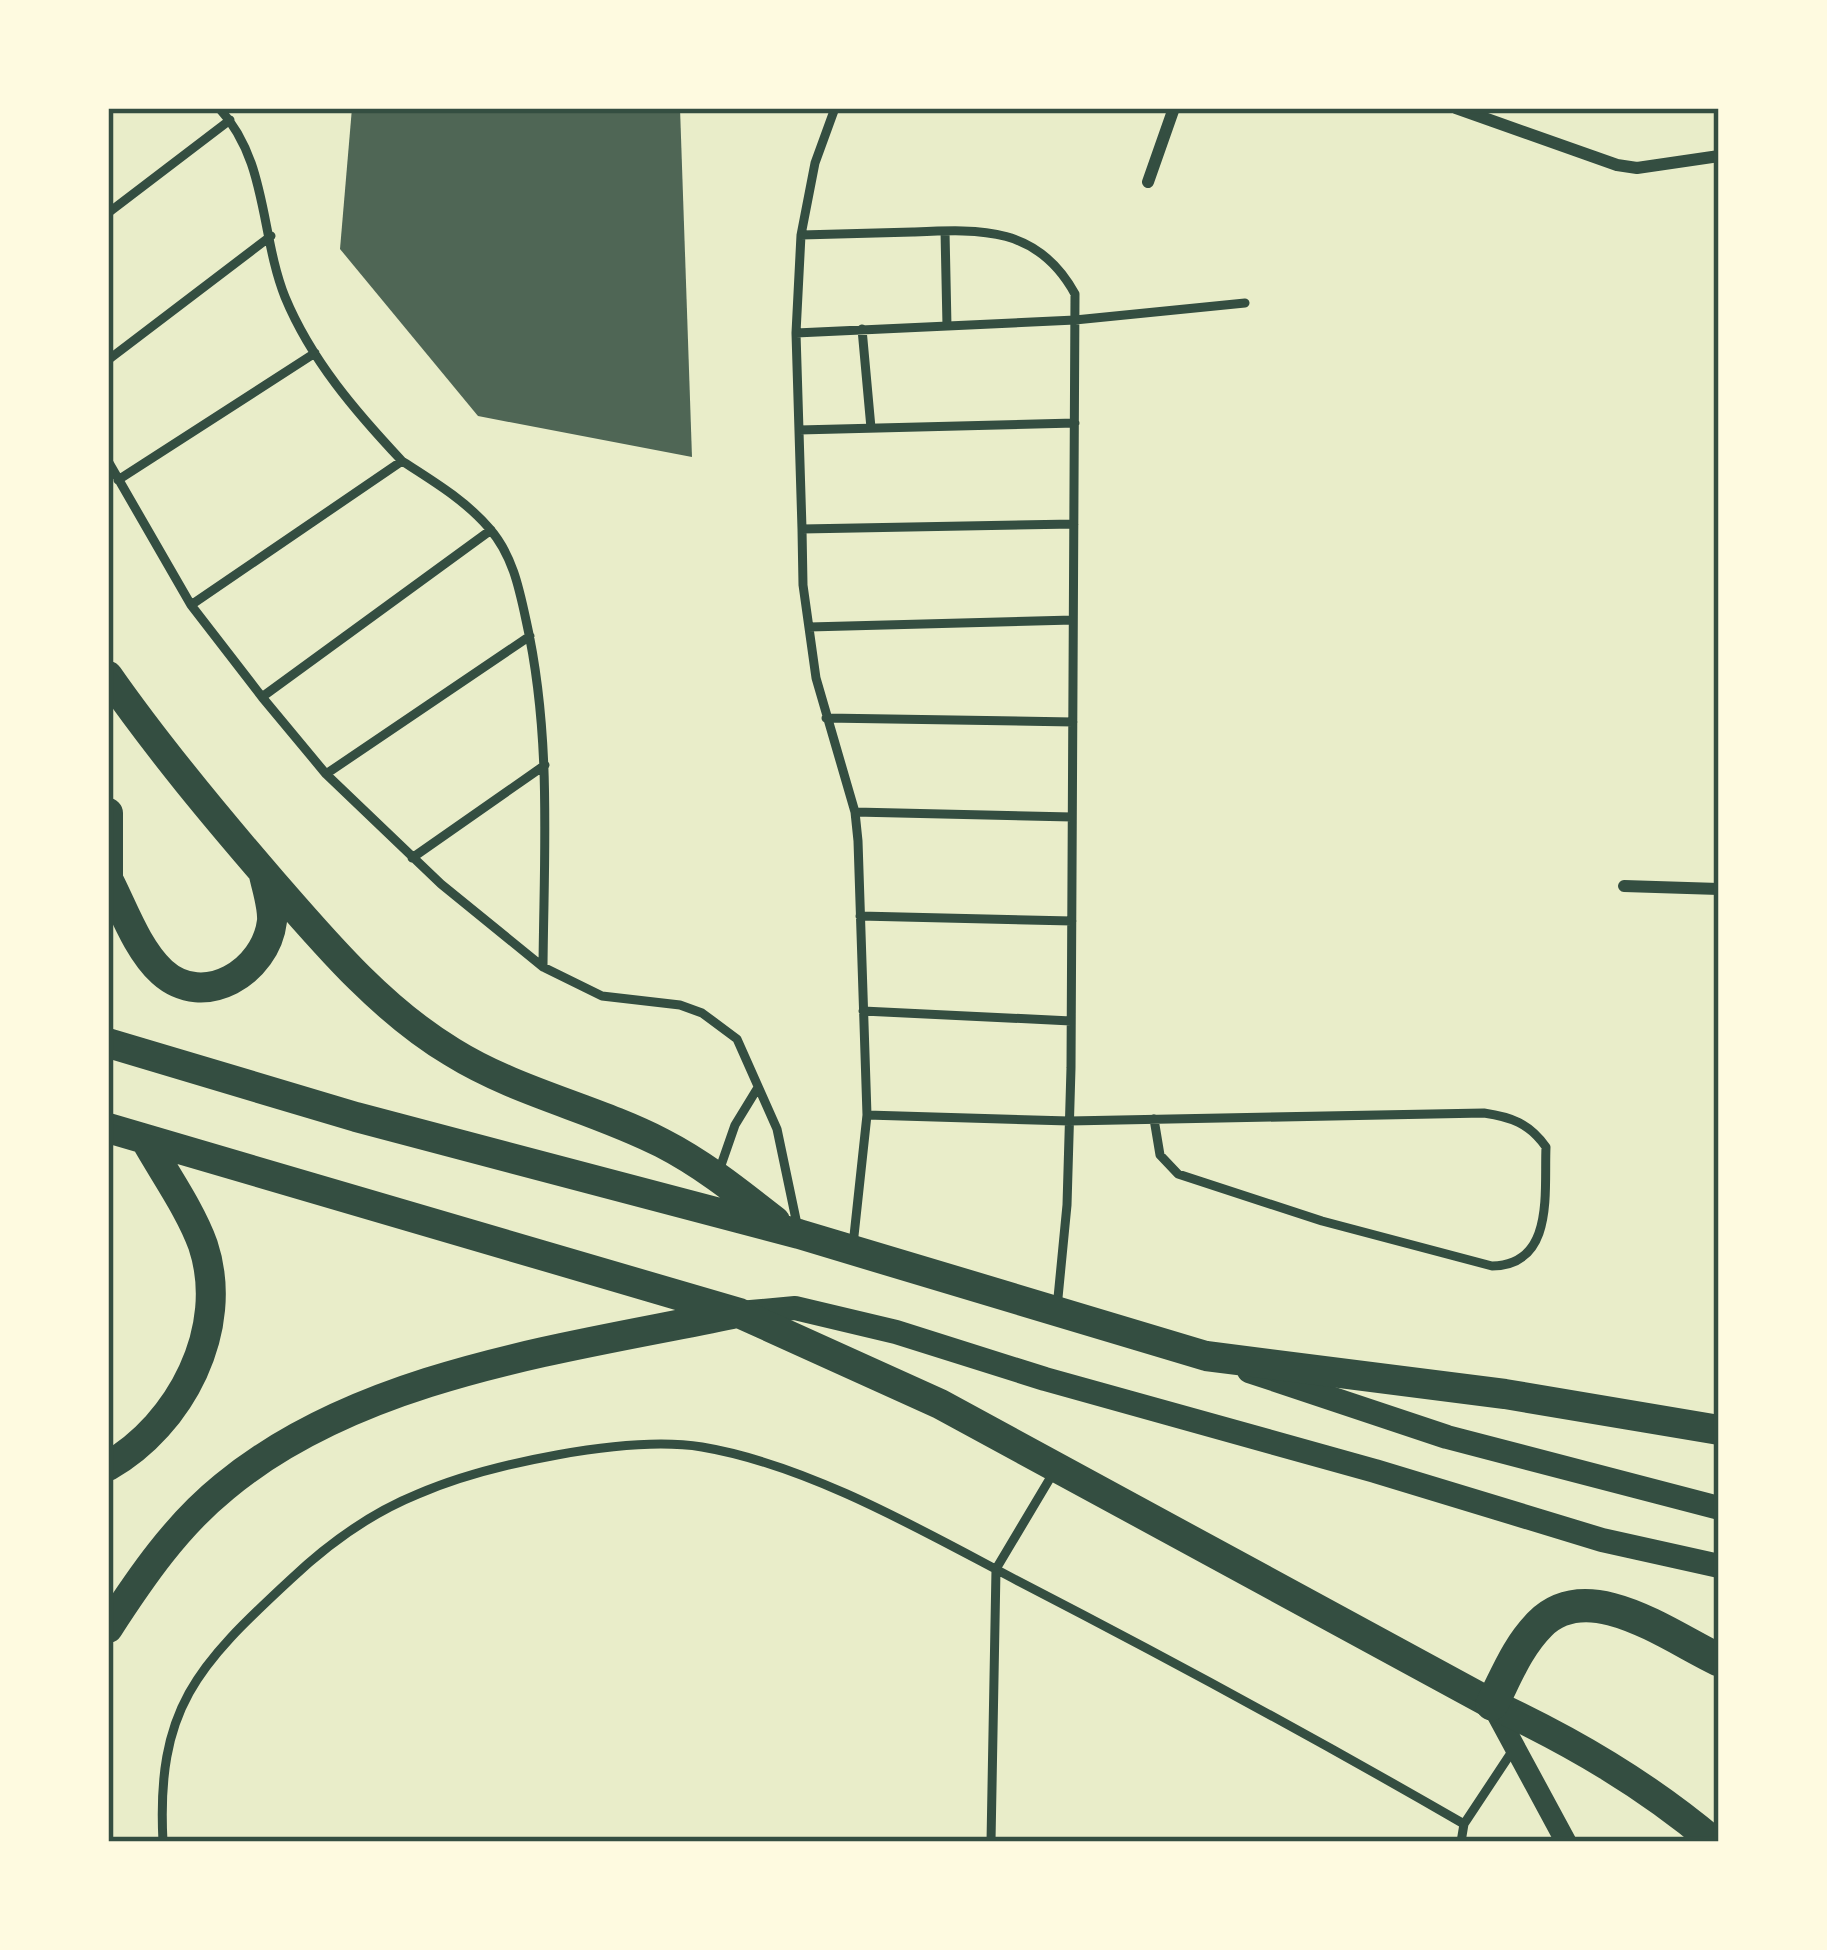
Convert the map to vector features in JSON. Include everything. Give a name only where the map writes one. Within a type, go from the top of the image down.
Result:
[{"type":"highway","points":[[1492,1704],[1529,1636],[1558,1610],[1578,1605],[1618,1612],[1719,1660]]},
{"type":"main road","points":[[108,676],[214,818],[362,980],[452,1052],[532,1093],[659,1142],[795,1233]]},
{"type":"main road","points":[[108,813],[109,885],[159,970],[178,983],[223,985],[250,967],[266,944],[273,918],[264,872]]},
{"type":"main road","points":[[108,1043],[356,1117],[795,1233],[1057,1309],[1447,1437],[1719,1508]]},
{"type":"main road","points":[[108,1128],[739,1313],[940,1404],[1557,1735],[1622,1772],[1714,1842]]},
{"type":"main road","points":[[108,1466],[158,1428],[184,1390],[200,1354],[208,1316],[202,1245],[146,1139]]},
{"type":"main road","points":[[108,1628],[170,1539],[222,1488],[274,1450],[336,1418],[442,1379],[770,1307],[795,1308],[896,1332],[1602,1540],[1719,1566]]},
{"type":"main road","points":[[1206,1356],[1505,1394],[1719,1430]]},
{"type":"street","points":[[1148,182],[1174,108]]},
{"type":"street","points":[[1456,108],[1618,165],[1636,168],[1719,156]]},
{"type":"street","points":[[1624,886],[1719,889]]},
{"type":"street","points":[[1492,1704],[1566,1842]]},
{"type":"lane","points":[[219,108],[230,120],[258,180],[284,295],[314,353],[355,411],[402,461],[456,496],[491,530],[515,571],[542,699],[543,967]]},
{"type":"lane","points":[[836,108],[810,181],[801,235],[796,333],[809,627],[826,718],[855,812],[867,1115],[853,1250]]},
{"type":"lane","points":[[108,212],[230,120]]},
{"type":"lane","points":[[801,235],[983,229],[1046,255],[1076,294],[1071,1021],[1067,1204],[1057,1309]]},
{"type":"lane","points":[[945,230],[947,326]]},
{"type":"lane","points":[[108,360],[271,236]]},
{"type":"lane","points":[[796,333],[1075,320],[1245,303]]},
{"type":"lane","points":[[862,329],[871,428]]},
{"type":"lane","points":[[118,480],[314,353]]},
{"type":"lane","points":[[799,430],[1075,423]]},
{"type":"lane","points":[[108,460],[191,605],[326,774],[412,858],[543,967],[602,996],[680,1005],[719,1022],[737,1040],[777,1129],[795,1233]]},
{"type":"lane","points":[[191,605],[402,461]]},
{"type":"lane","points":[[802,529],[1074,524]]},
{"type":"lane","points":[[262,697],[491,530]]},
{"type":"lane","points":[[809,627],[1073,620]]},
{"type":"lane","points":[[326,774],[530,636]]},
{"type":"lane","points":[[826,718],[1073,722]]},
{"type":"lane","points":[[412,858],[545,765]]},
{"type":"lane","points":[[855,812],[1072,817]]},
{"type":"lane","points":[[860,916],[1072,921]]},
{"type":"lane","points":[[863,1011],[1071,1021]]},
{"type":"lane","points":[[717,1177],[735,1124],[757,1089]]},
{"type":"lane","points":[[867,1115],[1069,1121],[1154,1119],[1484,1113],[1509,1117],[1526,1125],[1546,1147],[1542,1231],[1534,1248],[1522,1258],[1508,1265],[1492,1265],[1322,1222],[1178,1174],[1160,1155],[1154,1119]]},
{"type":"lane","points":[[163,1842],[160,1788],[165,1754],[182,1704],[206,1667],[248,1619],[303,1567],[362,1522],[419,1493],[576,1452],[656,1445],[699,1447],[782,1470],[886,1512],[1302,1730],[1464,1823]]},
{"type":"lane","points":[[991,1842],[996,1569],[1058,1465]]},
{"type":"lane","points":[[1461,1842],[1464,1823],[1516,1745]]},
{"type":"building","points":[[352,108],[680,108],[692,457],[478,416],[340,249]]}]
